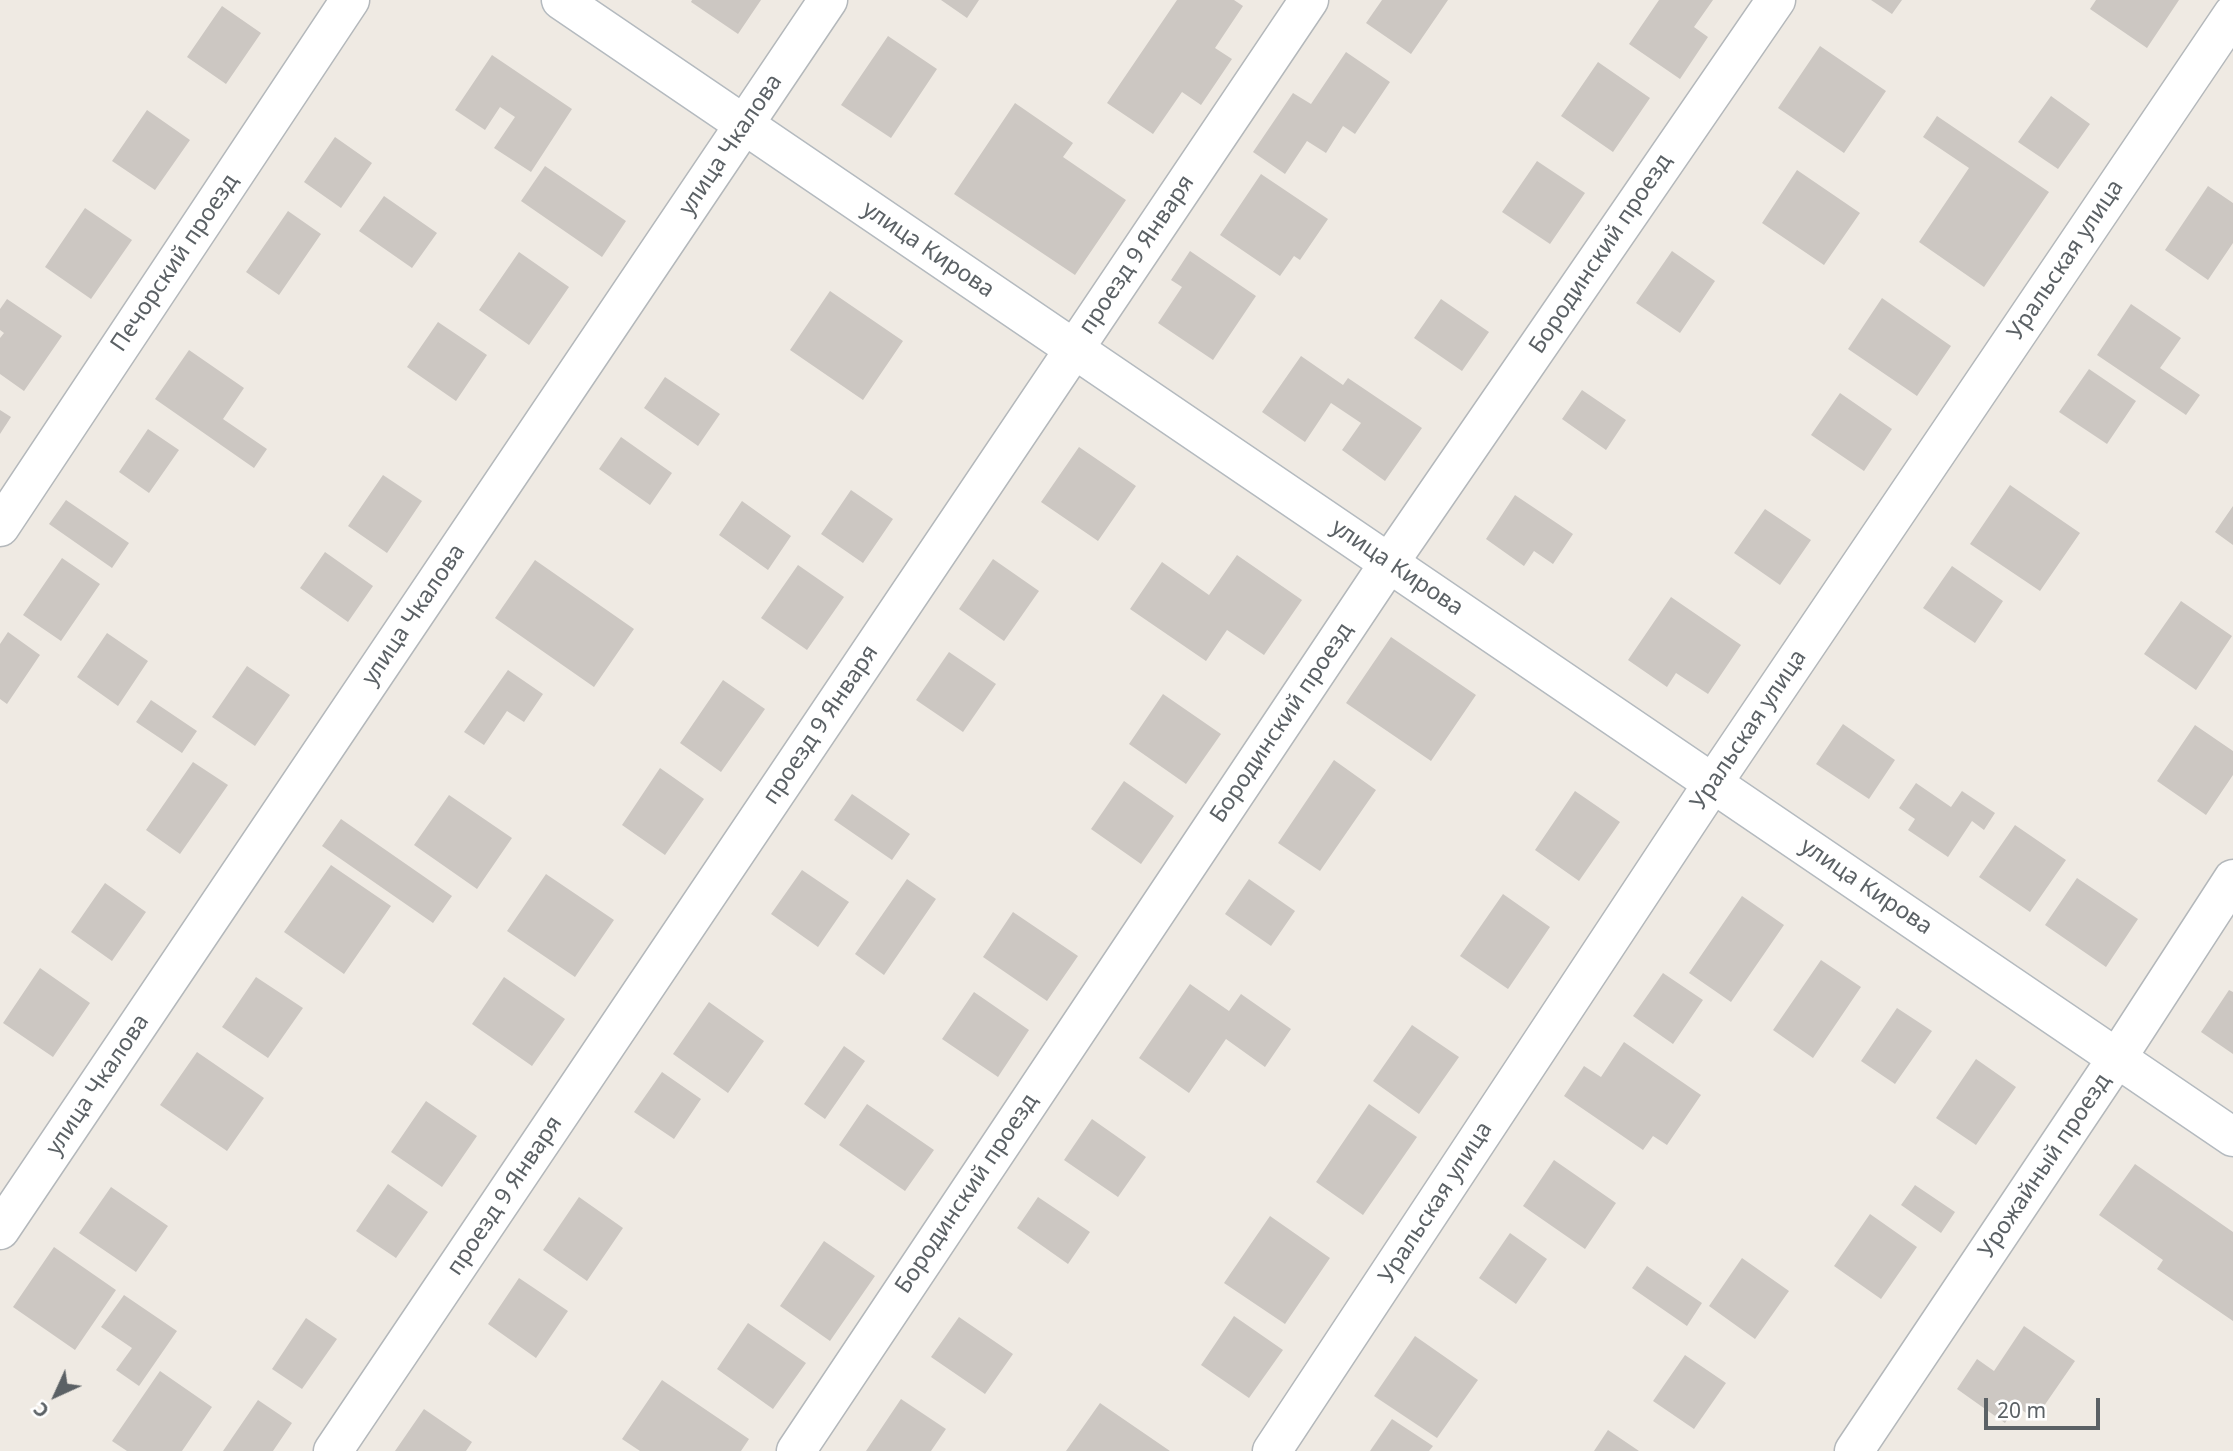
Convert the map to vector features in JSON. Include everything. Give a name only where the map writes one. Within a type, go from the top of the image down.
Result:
[{"type":"street","name":"Печорский проезд","points":[[0,527],[350,0]]},
{"type":"street","name":"улица Кирова","points":[[561,0],[2233,1137]]},
{"type":"street","name":"улица Чкалова","points":[[0,1230],[828,0]]},
{"type":"street","name":"проезд 9 Января","points":[[333,1451],[1309,0]]},
{"type":"street","name":"Бородинский проезд","points":[[796,1451],[1390,563],[1776,0]]},
{"type":"street","name":"Уральская улица","points":[[1272,1451],[1713,783],[2233,14]]},
{"type":"street","name":"Урожайный проезд","points":[[1854,1451],[2117,1058],[2233,879]]},
{"type":"building","points":[[761,0],[738,34],[691,2]]},
{"type":"building","points":[[941,0],[979,0],[967,18]]},
{"type":"building","points":[[1177,0],[1234,0],[1243,6],[1215,48],[1232,59],[1201,105],[1182,92],[1153,134],[1107,103]]},
{"type":"building","points":[[1382,0],[1448,0],[1411,54],[1366,23]]},
{"type":"building","points":[[1659,0],[1713,0],[1694,27],[1708,37],[1680,79],[1629,44]]},
{"type":"building","points":[[1871,0],[1902,0],[1892,14]]},
{"type":"building","points":[[2096,0],[2179,0],[2147,48],[2090,9]]},
{"type":"building","points":[[222,6],[261,33],[226,84],[187,57]]},
{"type":"building","points":[[888,36],[937,69],[891,138],[841,105]]},
{"type":"building","points":[[1820,46],[1886,91],[1844,153],[1778,108]]},
{"type":"building","points":[[1346,52],[1390,82],[1355,134],[1343,126],[1326,153],[1307,141],[1285,174],[1253,152],[1293,93],[1311,104]]},
{"type":"building","points":[[492,55],[572,109],[531,172],[494,148],[515,117],[500,107],[485,130],[455,110]]},
{"type":"building","points":[[1598,62],[1650,98],[1613,152],[1561,116]]},
{"type":"building","points":[[2051,96],[2090,124],[2058,169],[2018,142]]},
{"type":"building","points":[[1015,103],[1073,143],[1063,157],[1126,200],[1075,275],[954,194]]},
{"type":"building","points":[[147,110],[190,140],[155,190],[112,161]]},
{"type":"building","points":[[1937,116],[2049,192],[1984,287],[1919,242],[1969,168],[1923,137]]},
{"type":"building","points":[[335,137],[372,163],[341,208],[304,182]]},
{"type":"building","points":[[1537,161],[1585,193],[1550,244],[1502,212]]},
{"type":"building","points":[[545,166],[626,221],[602,257],[521,201]]},
{"type":"building","points":[[1797,170],[1860,213],[1824,265],[1762,223]]},
{"type":"building","points":[[1261,174],[1328,219],[1300,260],[1294,256],[1280,276],[1220,235]]},
{"type":"building","points":[[2208,186],[2233,203],[2233,243],[2208,280],[2165,250]]},
{"type":"building","points":[[384,196],[437,233],[412,268],[359,231]]},
{"type":"building","points":[[85,208],[132,240],[91,299],[45,267]]},
{"type":"building","points":[[288,211],[321,234],[279,295],[246,272]]},
{"type":"building","points":[[1190,251],[1256,296],[1213,360],[1158,323],[1182,287],[1171,280]]},
{"type":"building","points":[[1672,251],[1715,281],[1680,333],[1636,303]]},
{"type":"building","points":[[519,252],[569,287],[529,345],[479,310]]},
{"type":"building","points":[[830,291],[903,341],[863,400],[790,350]]},
{"type":"building","points":[[1882,298],[1951,346],[1917,396],[1848,349]]},
{"type":"building","points":[[7,299],[62,336],[24,391],[0,374],[0,338],[4,333],[0,330],[0,309]]},
{"type":"building","points":[[1441,299],[1489,332],[1462,371],[1414,338]]},
{"type":"building","points":[[2131,304],[2181,338],[2160,368],[2200,395],[2186,415],[2097,355]]},
{"type":"building","points":[[438,322],[487,355],[456,401],[407,367]]},
{"type":"building","points":[[189,350],[244,388],[223,419],[267,449],[254,468],[155,399]]},
{"type":"building","points":[[1301,356],[1343,385],[1348,378],[1422,428],[1385,481],[1342,450],[1361,423],[1331,403],[1305,442],[1262,412]]},
{"type":"building","points":[[2089,369],[2136,401],[2107,444],[2059,412]]},
{"type":"building","points":[[665,377],[720,414],[698,446],[644,408]]},
{"type":"building","points":[[1582,390],[1626,420],[1606,450],[1562,419]]},
{"type":"building","points":[[1840,393],[1892,429],[1864,471],[1811,435]]},
{"type":"building","points":[[0,410],[11,417],[0,434]]},
{"type":"building","points":[[148,429],[179,450],[149,493],[119,472]]},
{"type":"building","points":[[621,437],[672,473],[650,505],[599,469]]},
{"type":"building","points":[[1079,447],[1136,486],[1098,541],[1041,502]]},
{"type":"building","points":[[383,475],[422,501],[387,553],[348,526]]},
{"type":"building","points":[[2010,485],[2080,533],[2040,591],[1970,544]]},
{"type":"building","points":[[851,490],[893,519],[863,563],[821,534]]},
{"type":"building","points":[[1515,495],[1573,534],[1553,564],[1534,551],[1524,566],[1486,539]]},
{"type":"building","points":[[66,500],[129,543],[112,568],[49,524]]},
{"type":"building","points":[[742,501],[791,536],[768,570],[719,535]]},
{"type":"building","points":[[2233,506],[2233,545],[2215,532]]},
{"type":"building","points":[[1765,509],[1811,540],[1780,585],[1734,553]]},
{"type":"building","points":[[325,552],[373,586],[348,622],[300,588]]},
{"type":"building","points":[[1237,555],[1302,600],[1264,655],[1227,630],[1206,661],[1130,609],[1162,562],[1209,595]]},
{"type":"building","points":[[62,558],[100,584],[61,641],[23,615]]},
{"type":"building","points":[[993,559],[1039,591],[1004,641],[959,609]]},
{"type":"building","points":[[535,560],[634,629],[594,687],[495,618]]},
{"type":"building","points":[[798,565],[844,597],[807,650],[761,618]]},
{"type":"building","points":[[1952,566],[2003,601],[1975,643],[1923,608]]},
{"type":"building","points":[[1671,597],[1741,645],[1708,694],[1676,673],[1667,687],[1628,660]]},
{"type":"building","points":[[2181,601],[2232,636],[2196,690],[2144,654]]},
{"type":"building","points":[[8,632],[40,655],[7,704],[0,699],[0,644]]},
{"type":"building","points":[[107,633],[148,661],[118,706],[77,677]]},
{"type":"building","points":[[1391,637],[1476,695],[1431,761],[1346,703]]},
{"type":"building","points":[[949,652],[996,684],[963,732],[916,700]]},
{"type":"building","points":[[247,666],[290,695],[255,746],[212,717]]},
{"type":"building","points":[[508,670],[543,694],[524,722],[507,711],[484,745],[464,732]]},
{"type":"building","points":[[723,680],[765,709],[721,772],[680,743]]},
{"type":"building","points":[[1163,694],[1221,734],[1186,784],[1129,744]]},
{"type":"building","points":[[151,700],[197,731],[182,753],[136,722]]},
{"type":"building","points":[[1843,724],[1895,760],[1869,799],[1816,764]]},
{"type":"building","points":[[2195,725],[2233,751],[2233,775],[2206,815],[2157,781]]},
{"type":"building","points":[[1334,760],[1376,790],[1320,871],[1278,843]]},
{"type":"building","points":[[193,762],[228,785],[180,854],[146,830]]},
{"type":"building","points":[[660,768],[704,799],[665,855],[622,825]]},
{"type":"building","points":[[1124,781],[1174,816],[1141,864],[1091,829]]},
{"type":"building","points":[[1916,783],[1951,807],[1962,791],[1995,813],[1984,830],[1972,821],[1948,857],[1908,830],[1915,819],[1899,808]]},
{"type":"building","points":[[1575,791],[1620,822],[1579,881],[1535,850]]},
{"type":"building","points":[[852,794],[910,834],[892,860],[834,820]]},
{"type":"building","points":[[449,795],[512,838],[477,889],[414,845]]},
{"type":"building","points":[[341,819],[452,896],[433,923],[322,846]]},
{"type":"building","points":[[2015,825],[2066,860],[2030,912],[1979,877]]},
{"type":"building","points":[[331,865],[391,906],[344,974],[284,932]]},
{"type":"building","points":[[802,870],[849,902],[818,947],[771,914]]},
{"type":"building","points":[[546,874],[614,920],[575,977],[507,931]]},
{"type":"building","points":[[2077,878],[2138,919],[2106,967],[2045,925]]},
{"type":"building","points":[[907,879],[936,899],[884,975],[855,954]]},
{"type":"building","points":[[1249,879],[1295,911],[1271,946],[1225,914]]},
{"type":"building","points":[[105,883],[146,912],[112,961],[71,932]]},
{"type":"building","points":[[1503,894],[1550,927],[1508,989],[1460,956]]},
{"type":"building","points":[[1742,896],[1784,925],[1731,1002],[1689,973]]},
{"type":"building","points":[[1013,912],[1078,956],[1047,1001],[983,957]]},
{"type":"building","points":[[1821,960],[1861,987],[1813,1058],[1773,1030]]},
{"type":"building","points":[[40,968],[90,1003],[53,1057],[3,1023]]},
{"type":"building","points":[[1663,973],[1703,1000],[1673,1044],[1633,1016]]},
{"type":"building","points":[[256,977],[303,1008],[268,1058],[222,1027]]},
{"type":"building","points":[[504,977],[565,1019],[532,1066],[472,1024]]},
{"type":"building","points":[[1190,984],[1229,1011],[1241,994],[1291,1029],[1265,1067],[1226,1039],[1189,1093],[1139,1058]]},
{"type":"building","points":[[2229,990],[2233,992],[2233,1054],[2201,1032]]},
{"type":"building","points":[[974,992],[1029,1030],[998,1077],[942,1039]]},
{"type":"building","points":[[709,1002],[764,1041],[728,1093],[673,1054]]},
{"type":"building","points":[[1897,1008],[1932,1031],[1895,1084],[1861,1061]]},
{"type":"building","points":[[1412,1025],[1459,1057],[1419,1114],[1373,1081]]},
{"type":"building","points":[[1624,1042],[1701,1095],[1667,1145],[1653,1136],[1643,1150],[1564,1096],[1584,1066],[1601,1077]]},
{"type":"building","points":[[844,1046],[865,1061],[825,1119],[804,1104]]},
{"type":"building","points":[[197,1052],[264,1098],[227,1151],[160,1105]]},
{"type":"building","points":[[1976,1059],[2016,1087],[1976,1145],[1936,1118]]},
{"type":"building","points":[[662,1072],[701,1099],[674,1139],[634,1112]]},
{"type":"building","points":[[426,1101],[477,1136],[442,1187],[391,1152]]},
{"type":"building","points":[[867,1104],[934,1150],[905,1191],[839,1145]]},
{"type":"building","points":[[1369,1104],[1417,1137],[1363,1215],[1316,1182]]},
{"type":"building","points":[[1092,1119],[1146,1157],[1118,1197],[1064,1160]]},
{"type":"building","points":[[1554,1160],[1616,1203],[1585,1249],[1523,1206]]},
{"type":"building","points":[[2135,1164],[2233,1232],[2233,1321],[2157,1269],[2163,1260],[2099,1215]]},
{"type":"building","points":[[388,1184],[428,1212],[396,1258],[356,1231]]},
{"type":"building","points":[[1915,1185],[1955,1212],[1941,1233],[1901,1205]]},
{"type":"building","points":[[111,1187],[168,1226],[136,1272],[79,1233]]},
{"type":"building","points":[[579,1197],[623,1228],[587,1281],[543,1250]]},
{"type":"building","points":[[1038,1197],[1090,1232],[1068,1264],[1017,1228]]},
{"type":"building","points":[[1870,1214],[1917,1247],[1881,1299],[1834,1266]]},
{"type":"building","points":[[1270,1216],[1330,1258],[1285,1324],[1224,1283]]},
{"type":"building","points":[[1510,1233],[1547,1259],[1516,1304],[1479,1278]]},
{"type":"building","points":[[824,1241],[875,1276],[830,1341],[780,1306]]},
{"type":"building","points":[[54,1247],[116,1290],[75,1350],[13,1307]]},
{"type":"building","points":[[1742,1258],[1789,1291],[1755,1339],[1709,1306]]},
{"type":"building","points":[[1647,1266],[1702,1303],[1687,1326],[1632,1288]]},
{"type":"building","points":[[519,1278],[568,1311],[536,1358],[488,1324]]},
{"type":"building","points":[[124,1295],[177,1331],[139,1386],[116,1370],[132,1348],[101,1327]]},
{"type":"building","points":[[1234,1316],[1283,1350],[1249,1398],[1201,1365]]},
{"type":"building","points":[[959,1317],[1013,1354],[985,1394],[931,1357]]},
{"type":"building","points":[[306,1318],[337,1339],[302,1389],[272,1369]]},
{"type":"building","points":[[748,1323],[806,1363],[773,1409],[717,1369]]},
{"type":"building","points":[[2024,1326],[2075,1361],[2035,1419],[2016,1406],[2005,1423],[1957,1389],[1977,1359],[1994,1371]]},
{"type":"building","points":[[1415,1336],[1478,1380],[1437,1438],[1374,1396]]},
{"type":"building","points":[[1685,1355],[1726,1383],[1694,1429],[1653,1401]]},
{"type":"building","points":[[160,1371],[212,1407],[182,1451],[127,1451],[112,1441]]},
{"type":"building","points":[[662,1380],[749,1439],[741,1451],[640,1451],[622,1439]]},
{"type":"building","points":[[901,1399],[946,1429],[931,1451],[866,1451]]},
{"type":"building","points":[[258,1400],[292,1423],[273,1451],[223,1451]]},
{"type":"building","points":[[1100,1403],[1170,1451],[1066,1451]]},
{"type":"building","points":[[424,1409],[472,1442],[466,1451],[395,1451]]},
{"type":"building","points":[[1392,1419],[1433,1446],[1429,1451],[1370,1451]]},
{"type":"building","points":[[1608,1430],[1639,1451],[1594,1451]]}]
